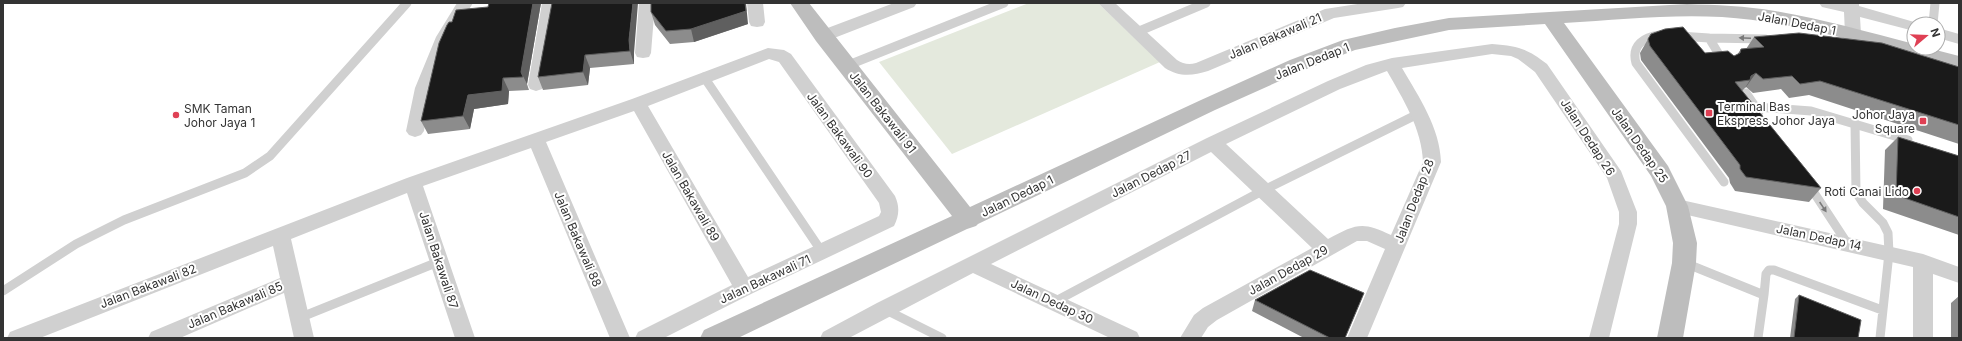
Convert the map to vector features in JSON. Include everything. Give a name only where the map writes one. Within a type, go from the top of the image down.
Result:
[{"type":"main road","name":"Jalan Bakawali 91","points":[[799,3],[846,66],[968,220]]},
{"type":"main road","name":"Jalan Dedap 1","points":[[713,338],[968,220],[1208,105],[1297,65],[1350,45],[1449,24],[1687,10],[1723,11],[1798,21],[1853,34],[1955,62]]},
{"type":"main road","name":"Jalan Dedap 25","points":[[1550,17],[1660,172],[1677,206],[1685,243],[1684,263],[1670,338]]},
{"type":"street","points":[[415,131],[423,88],[444,37],[465,3]]},
{"type":"street","points":[[536,85],[550,3]]},
{"type":"street","points":[[643,53],[647,3]]},
{"type":"street","points":[[755,3],[757,22]]},
{"type":"street","points":[[823,36],[908,3]]},
{"type":"street","name":"Jalan Bakawali 21","points":[[1106,3],[1176,68],[1190,70],[1202,67],[1326,8],[1398,3]]},
{"type":"street","points":[[1827,3],[1851,5],[1906,23]]},
{"type":"street","points":[[1851,5],[1853,34]]},
{"type":"street","points":[[1946,35],[1959,39]]},
{"type":"street","name":"Jalan Dedap 26","points":[[1487,50],[1502,49],[1513,51],[1534,61],[1541,68],[1561,95],[1616,179],[1628,212],[1628,220],[1599,338]]},
{"type":"street","name":"Jalan Dedap 27","points":[[830,338],[884,309],[1213,143],[1334,85],[1372,69],[1392,64],[1487,50]]},
{"type":"street","name":"Jalan Bakawali 82","points":[[16,338],[413,183],[638,103],[768,53],[778,54]]},
{"type":"street","name":"Jalan Bakawali 90","points":[[778,54],[785,58],[888,201],[890,212],[887,222]]},
{"type":"street","name":"Jalan Dedap 28","points":[[1357,338],[1432,162],[1431,147],[1418,114],[1392,64]]},
{"type":"street","name":"Jalan Bakawali 89","points":[[638,103],[744,288]]},
{"type":"street","name":"Jalan Bakawali 88","points":[[536,140],[620,338]]},
{"type":"street","points":[[1213,143],[1325,248]]},
{"type":"street","name":"Jalan Bakawali 87","points":[[413,183],[438,262],[465,338]]},
{"type":"street","name":"Jalan Dedap 14","points":[[1677,206],[1889,253],[1923,262],[1959,275]]},
{"type":"street","name":"Jalan Bakawali 71","points":[[645,338],[744,288],[887,222]]},
{"type":"street","name":"Jalan Dedap 29","points":[[1190,338],[1201,321],[1207,316],[1325,248],[1354,234],[1364,232],[1397,246]]},
{"type":"street","points":[[280,234],[304,338]]},
{"type":"street","points":[[1923,262],[1923,338]]},
{"type":"street","name":"Jalan Dedap 30","points":[[973,264],[1130,338]]},
{"type":"street","name":"Jalan Bakawali 85","points":[[158,338],[290,282]]},
{"type":"lane","points":[[3,291],[90,237],[124,220],[245,173],[270,156],[407,3]]},
{"type":"lane","points":[[846,66],[1004,3]]},
{"type":"lane","points":[[1137,32],[1206,3]]},
{"type":"lane","points":[[1934,16],[1935,3]]},
{"type":"lane","points":[[1724,182],[1636,63],[1633,50],[1639,43],[1657,35],[1772,39]]},
{"type":"lane","points":[[1709,38],[1725,64]]},
{"type":"lane","points":[[1868,48],[1917,59],[1955,62]]},
{"type":"lane","points":[[704,78],[822,252]]},
{"type":"lane","points":[[1746,93],[1765,120]]},
{"type":"lane","points":[[1756,107],[1811,111],[1914,142]]},
{"type":"lane","points":[[1054,302],[1264,190],[1418,114]]},
{"type":"lane","points":[[1855,124],[1856,192],[1863,203],[1879,218],[1886,228],[1889,253],[1880,338]]},
{"type":"lane","points":[[1804,178],[1848,243]]},
{"type":"lane","points":[[300,318],[438,262]]},
{"type":"lane","points":[[1684,263],[1764,295]]},
{"type":"lane","points":[[1758,338],[1766,274],[1769,270],[1774,270],[1882,310]]},
{"type":"lane","points":[[884,309],[942,338]]},
{"type":"shaded area","points":[[1029,3],[1098,3],[1160,62],[952,154],[879,62]]},
{"type":"building","points":[[489,3],[533,3],[521,72],[523,77],[503,78],[502,91],[468,95],[463,116],[421,121],[439,43],[447,25],[449,22],[452,22],[456,10],[488,7]]},
{"type":"building","points":[[552,3],[633,3],[629,40],[630,51],[585,55],[583,72],[538,77]]},
{"type":"building","points":[[651,3],[745,3],[746,11],[691,29],[666,31],[651,12]]},
{"type":"building","name":"Johor Jaya Square","points":[[1683,27],[1705,53],[1728,51],[1734,56],[1740,53],[1741,49],[1764,47],[1754,37],[1799,33],[1882,43],[1906,50],[1906,56],[1924,56],[1959,67],[1959,125],[1820,81],[1800,84],[1792,76],[1763,79],[1756,73],[1751,76],[1750,80],[1735,82],[1821,188],[1746,177],[1740,169],[1740,165],[1650,46],[1648,39],[1651,34],[1665,29]]},
{"type":"building","points":[[1898,137],[1959,156],[1959,217],[1896,195]]},
{"type":"building","points":[[1310,270],[1364,293],[1345,338],[1330,338],[1255,300]]},
{"type":"building","points":[[1799,295],[1861,320],[1858,338],[1794,338]]},
{"type":"place","name":"Terminal Bas Ekspress Johor Jaya","points":[[1709,113]]},
{"type":"place","name":"SMK Taman Johor Jaya 1","points":[[176,115]]},
{"type":"place","name":"Johor Jaya Square","points":[[1923,121]]},
{"type":"place","name":"Roti Canai Lido","points":[[1917,191]]}]
